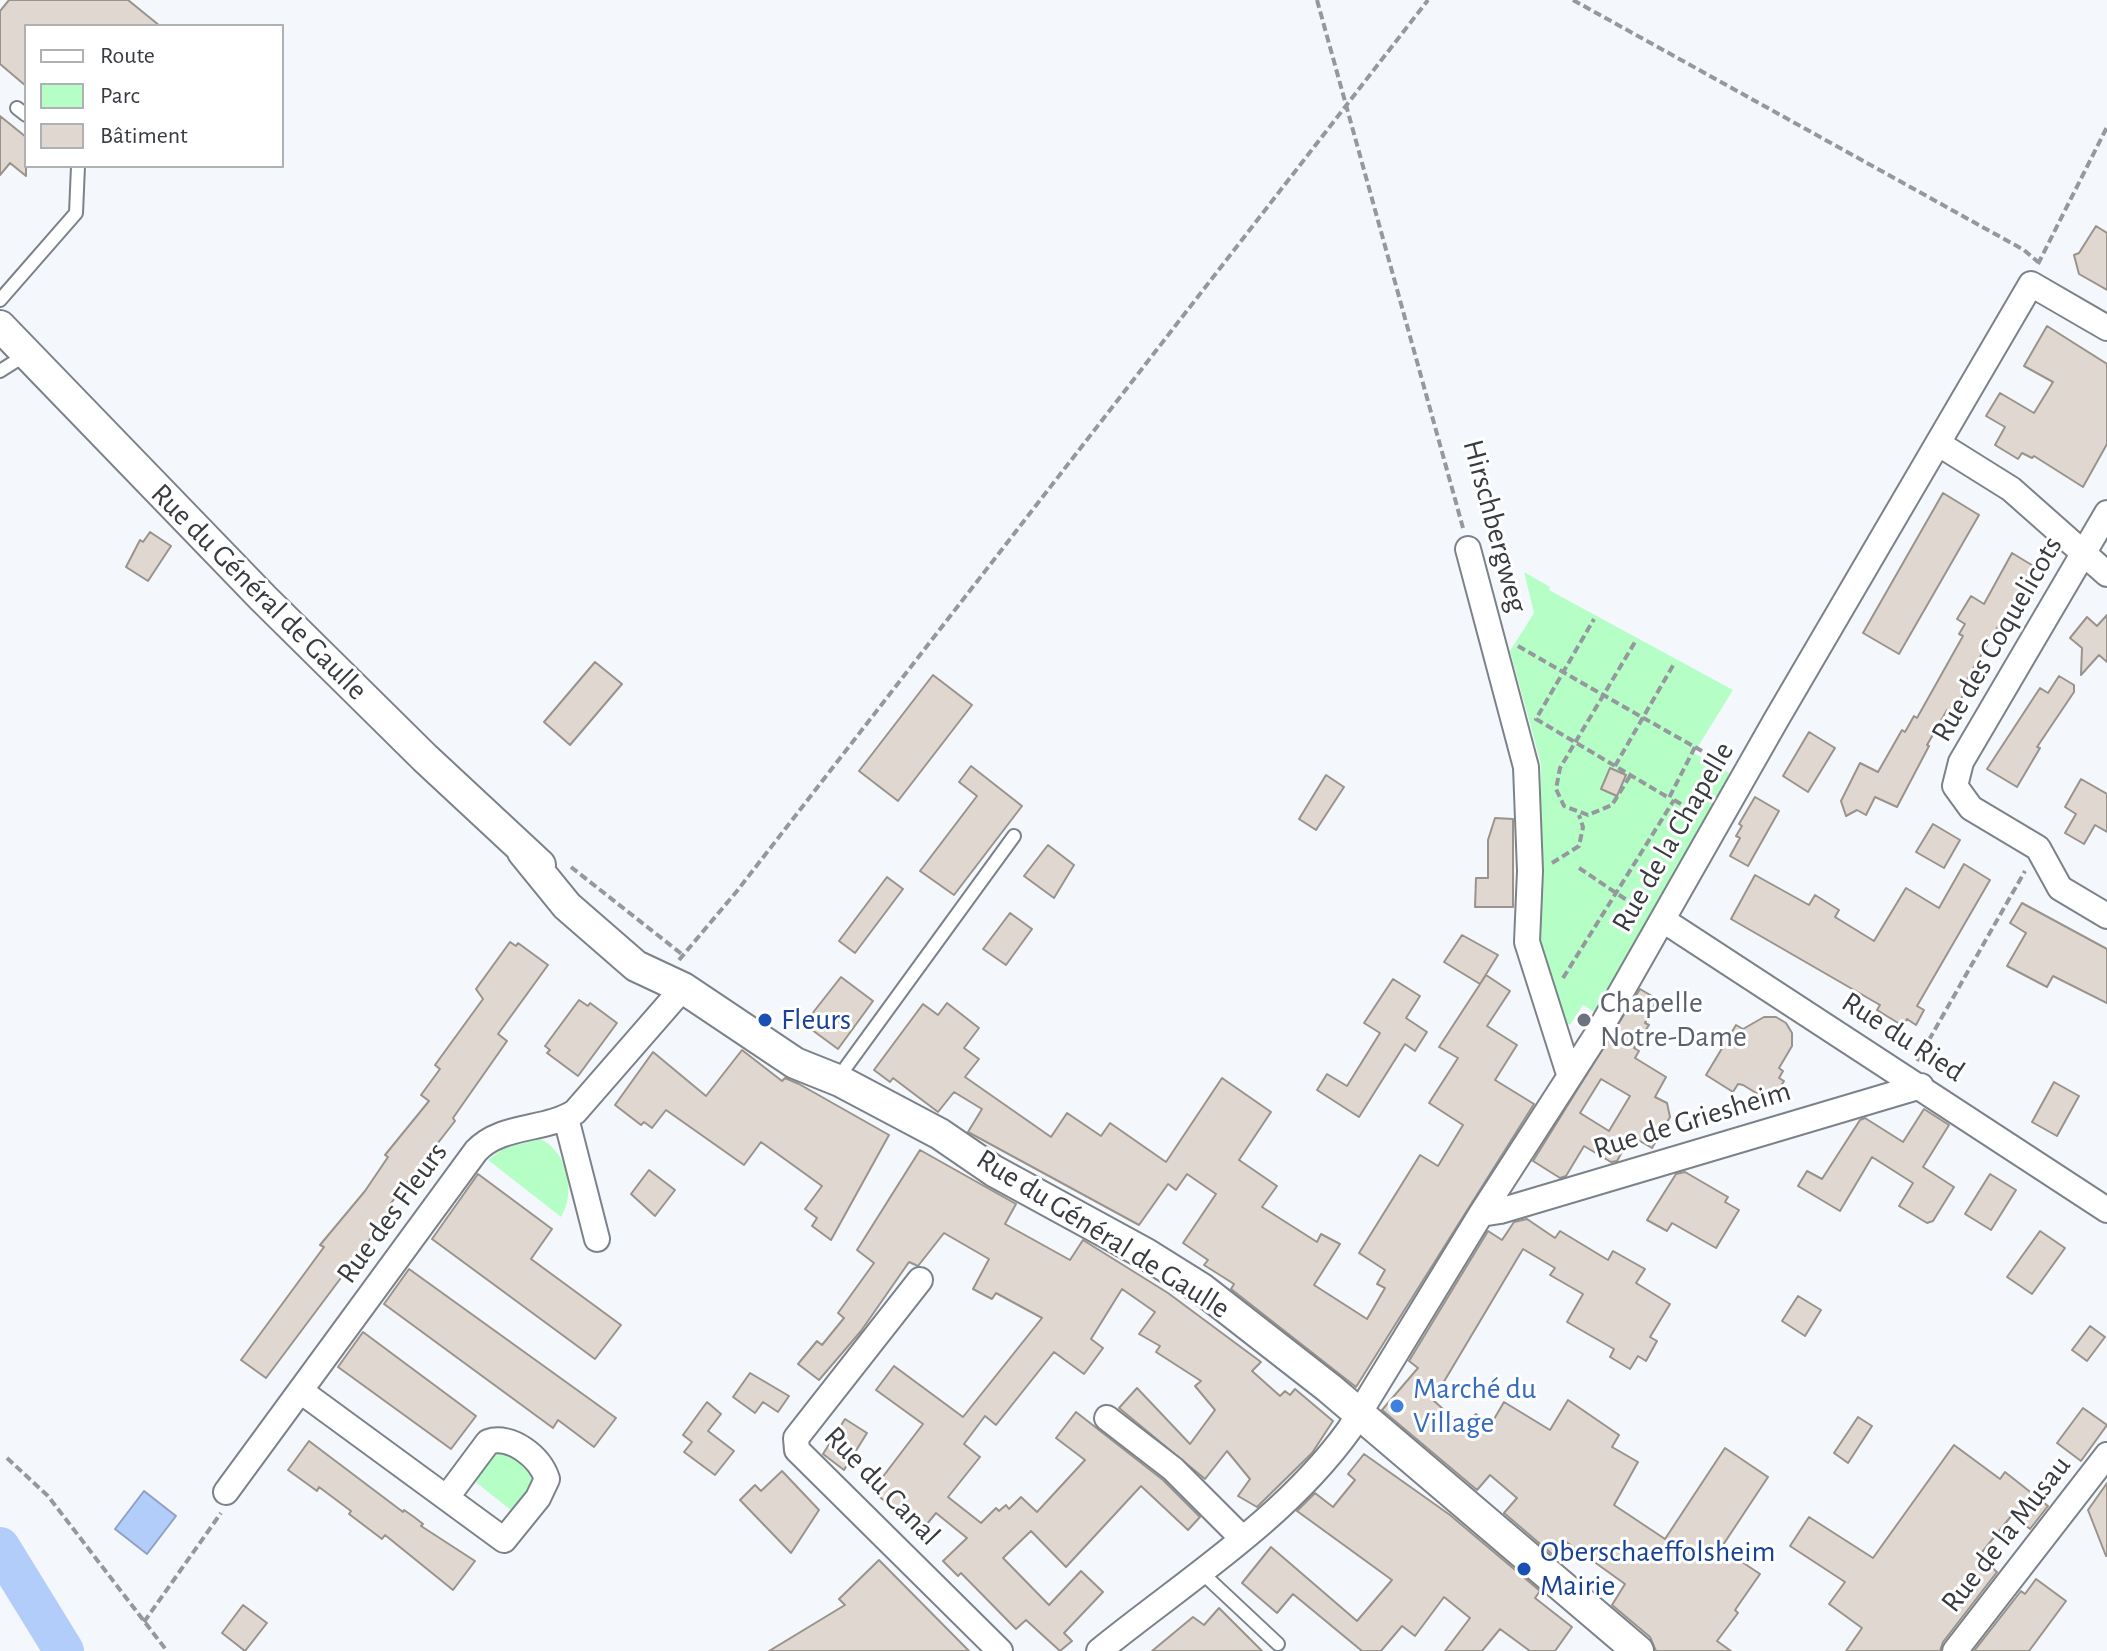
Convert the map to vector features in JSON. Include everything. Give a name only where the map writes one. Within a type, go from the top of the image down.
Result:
[{"type":"street","points":[[2035,273],[2107,328]]},
{"type":"street","name":"Rue de la Chapelle","points":[[1359,1414],[1481,1214],[1599,1031],[2035,273]]},
{"type":"street","name":"Rue du Général de Gaulle","points":[[0,326],[263,598],[523,852],[567,906],[619,953],[656,978],[677,980],[795,1063],[840,1081],[948,1139],[994,1171],[1171,1269],[1233,1313],[1359,1414],[1638,1651]]},
{"type":"street","points":[[1939,444],[2011,489],[2107,574]]},
{"type":"street","name":"Rue des Coquelicots","points":[[2038,848],[1971,808],[1957,793],[1955,777],[2107,513]]},
{"type":"street","name":"Hirschbergweg","points":[[1468,549],[1526,767],[1530,871],[1527,942],[1569,1074]]},
{"type":"street","points":[[2038,848],[2060,888],[2107,916]]},
{"type":"street","name":"Rue du Ried","points":[[1663,920],[2107,1210]]},
{"type":"street","name":"Rue des Fleurs","points":[[226,1492],[482,1145],[502,1135],[566,1118],[582,1106],[677,980]]},
{"type":"street","name":"Rue de Griesheim","points":[[1481,1214],[1500,1211],[1914,1082]]},
{"type":"street","points":[[566,1118],[597,1239]]},
{"type":"street","name":"Rue du Canal","points":[[920,1280],[796,1438],[797,1450],[1000,1651]]},
{"type":"street","points":[[302,1392],[504,1540],[546,1485],[547,1479],[538,1461],[505,1440],[488,1442],[447,1497]]},
{"type":"street","points":[[1099,1651],[1242,1538],[1316,1470],[1359,1414]]},
{"type":"street","points":[[1107,1418],[1173,1469],[1242,1538]]},
{"type":"street","name":"Rue de la Musau","points":[[1955,1651],[2107,1455]]},
{"type":"lane","points":[[0,300],[76,213],[78,168]]},
{"type":"lane","points":[[0,371],[27,354]]},
{"type":"lane","points":[[840,1081],[846,1067],[1014,836]]},
{"type":"lane","points":[[1200,1571],[1278,1644]]},
{"type":"path","name":"Hirschbergweg","points":[[1317,0],[1468,549]]},
{"type":"path","points":[[677,980],[757,866],[1428,0]]},
{"type":"path","points":[[1573,0],[2024,250],[2035,273]]},
{"type":"path","points":[[2035,273],[2107,127]]},
{"type":"path","points":[[1594,619],[1536,719],[1704,817]]},
{"type":"path","points":[[1493,642],[1515,644],[1744,775]]},
{"type":"path","points":[[1630,775],[1612,805],[1597,813],[1579,815],[1564,806],[1556,789],[1560,768],[1635,642]]},
{"type":"path","points":[[1615,766],[1675,662]]},
{"type":"path","points":[[1545,1000],[1554,993],[1617,893],[1671,799],[1695,747]]},
{"type":"path","points":[[1552,863],[1579,846],[1583,827],[1579,815]]},
{"type":"path","points":[[1914,1082],[2038,848]]},
{"type":"path","points":[[1579,868],[1652,917],[1663,920]]},
{"type":"path","points":[[7,1458],[48,1496],[167,1651]]},
{"type":"path","points":[[144,1622],[226,1505],[226,1492]]},
{"type":"green space","points":[[1524,572],[1550,587],[1549,590],[1733,690],[1694,753],[1733,775],[1597,1014],[1583,1005],[1570,1025],[1563,1021],[1540,951],[1541,764],[1510,651],[1534,613]]},
{"type":"green space","points":[[540,1139],[557,1153],[567,1174],[568,1196],[561,1217],[488,1160],[504,1148]]},
{"type":"green space","points":[[494,1449],[507,1450],[536,1472],[534,1482],[512,1511],[473,1480]]},
{"type":"water","points":[[144,1491],[176,1516],[147,1554],[115,1529]]},
{"type":"building","points":[[9,0],[128,0],[158,24],[24,24],[24,84],[0,64],[0,11]]},
{"type":"building","points":[[0,116],[24,135],[26,176],[10,163],[0,175]]},
{"type":"building","points":[[2096,226],[2107,233],[2107,290],[2079,274],[2074,255],[2079,253]]},
{"type":"building","points":[[2047,326],[2107,364],[2107,444],[2083,487],[2034,456],[2032,458],[2022,453],[2018,459],[1995,445],[2005,427],[1986,416],[2000,393],[2034,413],[2053,382],[2024,366]]},
{"type":"building","points":[[1943,493],[1979,515],[1899,654],[1863,633]]},
{"type":"building","points":[[150,532],[171,546],[148,581],[126,567],[140,540],[143,542]]},
{"type":"building","points":[[2012,553],[2035,567],[2004,625],[2000,623],[1970,674],[1964,686],[1967,688],[1953,713],[1947,710],[1897,807],[1875,797],[1866,815],[1857,810],[1846,816],[1841,801],[1860,763],[1878,772],[1902,730],[1905,732],[1914,716],[1917,718],[1963,636],[1959,634],[1965,624],[1957,619],[1971,596],[1984,604]]},
{"type":"building","points":[[2107,615],[2107,662],[2099,655],[2081,675],[2082,648],[2070,638],[2087,617],[2097,626]]},
{"type":"building","points":[[595,662],[622,684],[570,745],[544,722]]},
{"type":"building","points":[[933,675],[972,705],[898,801],[859,771]]},
{"type":"building","points":[[2059,676],[2074,685],[2074,692],[2037,747],[2040,748],[2017,787],[1987,769],[2040,688],[2048,693]]},
{"type":"building","points":[[1809,732],[1835,748],[1808,792],[1783,776]]},
{"type":"building","points":[[971,766],[1022,806],[954,895],[920,871],[977,796],[959,782]]},
{"type":"building","points":[[1610,768],[1626,775],[1617,796],[1601,789]]},
{"type":"building","points":[[1326,775],[1344,787],[1316,830],[1299,819]]},
{"type":"building","points":[[2081,779],[2107,794],[2107,832],[2095,825],[2084,844],[2065,833],[2076,814],[2065,807]]},
{"type":"building","points":[[1755,797],[1779,811],[1748,866],[1730,856],[1740,838],[1736,836],[1742,826],[1739,824]]},
{"type":"building","points":[[1495,818],[1513,819],[1513,907],[1475,907],[1476,878],[1488,878],[1488,840]]},
{"type":"building","points":[[1933,824],[1960,840],[1944,868],[1916,852]]},
{"type":"building","points":[[1048,845],[1074,865],[1054,898],[1024,876]]},
{"type":"building","points":[[1964,864],[1990,880],[1917,1006],[1924,1010],[1916,1025],[1907,1019],[1903,1026],[1877,1010],[1880,1005],[1731,919],[1755,875],[1809,905],[1815,895],[1839,910],[1835,917],[1874,941],[1906,888],[1939,908]]},
{"type":"building","points":[[887,877],[903,889],[855,953],[839,941]]},
{"type":"building","points":[[2022,903],[2107,949],[2107,1003],[2053,976],[2047,987],[2007,966],[2026,933],[2010,923]]},
{"type":"building","points":[[1010,913],[1032,929],[1006,965],[983,949]]},
{"type":"building","points":[[1462,935],[1498,955],[1480,984],[1444,962]]},
{"type":"building","points":[[510,942],[516,946],[518,943],[548,965],[498,1034],[507,1041],[453,1118],[455,1121],[388,1207],[385,1219],[266,1378],[241,1360],[324,1247],[320,1245],[365,1191],[388,1157],[385,1155],[429,1101],[421,1095],[440,1069],[435,1065],[483,999],[476,989]]},
{"type":"building","points":[[1486,975],[1510,991],[1487,1026],[1517,1045],[1495,1080],[1534,1104],[1356,1387],[1231,1289],[1234,1284],[1204,1265],[1208,1260],[1183,1243],[1216,1194],[1187,1174],[1176,1190],[1168,1184],[1139,1225],[968,1132],[982,1109],[954,1092],[938,1112],[893,1078],[890,1082],[874,1070],[923,1004],[938,1015],[947,1003],[979,1028],[964,1048],[979,1059],[965,1077],[1051,1137],[1067,1113],[1101,1136],[1110,1123],[1166,1162],[1222,1078],[1271,1112],[1239,1160],[1277,1186],[1262,1207],[1317,1242],[1321,1234],[1340,1244],[1314,1285],[1367,1319],[1385,1288],[1377,1284],[1385,1270],[1359,1253],[1420,1155],[1438,1166],[1463,1125],[1429,1103],[1458,1058],[1439,1047]]},
{"type":"building","points":[[841,977],[873,1001],[838,1049],[804,1024]]},
{"type":"building","points":[[1393,979],[1420,996],[1406,1018],[1427,1032],[1415,1051],[1405,1044],[1359,1117],[1317,1090],[1327,1074],[1347,1086],[1380,1033],[1364,1023]]},
{"type":"building","points":[[1640,989],[1657,999],[1645,1023],[1649,1025],[1634,1048],[1639,1051],[1635,1058],[1666,1077],[1655,1097],[1667,1103],[1670,1117],[1652,1148],[1631,1136],[1617,1161],[1611,1162],[1584,1146],[1566,1176],[1560,1178],[1533,1161]],"holes":[[[1601,1079],[1630,1096],[1609,1131],[1580,1113]]]},
{"type":"building","points":[[579,1000],[588,1006],[590,1003],[617,1023],[578,1076],[547,1053],[550,1050],[545,1046]]},
{"type":"building","points":[[1764,1017],[1776,1017],[1786,1023],[1792,1033],[1792,1046],[1779,1068],[1783,1071],[1779,1078],[1784,1081],[1771,1102],[1743,1085],[1738,1084],[1733,1092],[1706,1075],[1736,1025],[1743,1029]]},
{"type":"building","points":[[742,1050],[782,1081],[785,1078],[799,1084],[889,1135],[831,1240],[812,1226],[817,1218],[805,1209],[822,1186],[761,1142],[744,1165],[666,1110],[652,1128],[644,1122],[641,1125],[615,1105],[653,1052],[706,1096]]},
{"type":"building","points":[[2054,1082],[2079,1096],[2057,1136],[2032,1122]]},
{"type":"building","points":[[1924,1109],[1949,1125],[1923,1167],[1954,1187],[1933,1221],[1927,1223],[1899,1206],[1913,1183],[1872,1157],[1840,1211],[1798,1186],[1807,1171],[1822,1179],[1860,1120],[1865,1118],[1903,1142]]},
{"type":"building","points":[[920,1150],[1016,1204],[1005,1224],[1070,1260],[1083,1240],[1168,1293],[1261,1362],[1252,1371],[1280,1396],[1285,1391],[1290,1395],[1295,1389],[1333,1421],[1312,1453],[1257,1507],[1238,1496],[1250,1479],[1227,1451],[1205,1479],[1119,1408],[1137,1388],[1190,1444],[1215,1410],[1195,1386],[1201,1381],[1156,1352],[1160,1346],[1139,1334],[1155,1312],[1122,1289],[1091,1339],[1103,1348],[1084,1374],[1054,1352],[996,1425],[985,1416],[964,1444],[980,1457],[948,1497],[981,1523],[996,1508],[999,1511],[1006,1505],[1009,1509],[1021,1497],[1037,1512],[1085,1460],[1056,1438],[1076,1412],[1163,1480],[1200,1517],[1188,1530],[1141,1486],[1066,1567],[1031,1531],[1003,1558],[1049,1605],[1081,1571],[1103,1592],[1064,1633],[1072,1641],[1060,1651],[1026,1620],[1016,1629],[961,1573],[958,1576],[943,1561],[967,1538],[936,1513],[922,1530],[872,1491],[923,1424],[876,1390],[894,1366],[963,1417],[1042,1318],[996,1293],[992,1299],[973,1289],[989,1259],[944,1233],[918,1266],[909,1262],[861,1331],[819,1380],[798,1364],[817,1341],[822,1345],[844,1318],[838,1313],[874,1263],[857,1250]]},
{"type":"building","points":[[649,1170],[675,1190],[655,1216],[631,1194]]},
{"type":"building","points":[[1685,1172],[1728,1197],[1725,1202],[1739,1210],[1716,1248],[1672,1223],[1667,1231],[1647,1220],[1676,1174]]},
{"type":"building","points":[[478,1174],[552,1229],[531,1259],[621,1325],[595,1359],[432,1239]]},
{"type":"building","points":[[1990,1174],[2016,1190],[1991,1230],[1965,1214]]},
{"type":"building","points":[[1527,1219],[1555,1238],[1560,1231],[1608,1260],[1613,1251],[1645,1269],[1636,1283],[1670,1304],[1650,1337],[1657,1341],[1646,1361],[1638,1356],[1630,1369],[1610,1357],[1614,1349],[1567,1322],[1583,1294],[1550,1275],[1555,1268],[1523,1249],[1433,1400],[1464,1428],[1476,1414],[1490,1426],[1504,1402],[1550,1430],[1568,1400],[1619,1435],[1612,1447],[1638,1462],[1614,1505],[1665,1539],[1725,1448],[1768,1477],[1721,1548],[1760,1574],[1735,1610],[1738,1613],[1717,1641],[1731,1651],[1656,1651],[1650,1637],[1612,1605],[1625,1584],[1565,1541],[1553,1555],[1504,1513],[1517,1498],[1490,1475],[1477,1490],[1382,1410],[1418,1368],[1409,1361],[1488,1231],[1502,1240],[1514,1222]]},
{"type":"building","points":[[2040,1231],[2065,1248],[2032,1294],[2007,1277]]},
{"type":"building","points":[[409,1269],[616,1418],[594,1447],[558,1420],[553,1428],[384,1304]]},
{"type":"building","points":[[1798,1296],[1821,1310],[1805,1336],[1782,1321]]},
{"type":"building","points":[[2090,1326],[2105,1337],[2087,1361],[2072,1350]]},
{"type":"building","points":[[363,1332],[476,1416],[451,1449],[338,1367]]},
{"type":"building","points":[[750,1373],[789,1396],[778,1412],[763,1402],[755,1413],[733,1397]]},
{"type":"building","points":[[707,1402],[721,1414],[708,1431],[734,1451],[715,1475],[684,1452],[692,1442],[683,1435]]},
{"type":"building","points":[[2083,1408],[2107,1425],[2081,1461],[2057,1443]]},
{"type":"building","points":[[1858,1417],[1872,1426],[1848,1463],[1834,1453]]},
{"type":"building","points":[[845,1419],[867,1433],[844,1470],[823,1454]]},
{"type":"building","points":[[309,1441],[414,1517],[423,1524],[421,1526],[475,1561],[453,1590],[385,1535],[382,1539],[349,1514],[351,1511],[319,1487],[317,1491],[288,1470]]},
{"type":"building","points":[[1954,1445],[2000,1479],[2005,1472],[2048,1506],[2030,1529],[2012,1515],[1979,1556],[1997,1572],[1943,1642],[1940,1651],[1846,1651],[1862,1628],[1829,1604],[1845,1582],[1790,1546],[1809,1517],[1873,1558]]},
{"type":"building","points":[[1364,1454],[1450,1515],[1540,1591],[1535,1598],[1572,1627],[1555,1651],[1530,1651],[1500,1629],[1482,1651],[1445,1651],[1470,1618],[1444,1597],[1415,1636],[1402,1626],[1381,1651],[1362,1651],[1293,1594],[1277,1613],[1242,1583],[1271,1547],[1357,1621],[1392,1580],[1297,1511],[1315,1493],[1333,1507],[1355,1480],[1348,1474]]},
{"type":"building","points":[[782,1471],[819,1510],[791,1553],[740,1500],[755,1485],[761,1491]]},
{"type":"building","points":[[2107,1483],[2107,1556],[2106,1556],[2088,1510]]},
{"type":"building","points":[[879,1560],[969,1651],[769,1651],[845,1605],[839,1599]]},
{"type":"building","points":[[2036,1579],[2066,1601],[2029,1651],[1974,1651],[2021,1591],[2025,1594]]},
{"type":"building","points":[[243,1605],[267,1623],[245,1651],[222,1633]]},
{"type":"building","points":[[1219,1608],[1262,1651],[1152,1651],[1193,1617],[1204,1625]]},
{"type":"waterway","points":[[0,1547],[64,1651]]},
{"type":"place","name":"Fleurs","points":[[765,1020]]},
{"type":"place","name":"Chapelle Notre-Dame","points":[[1584,1020]]},
{"type":"place","name":"Marché du Village","points":[[1397,1406]]},
{"type":"place","name":"Oberschaeffolsheim Mairie","points":[[1524,1569]]}]
